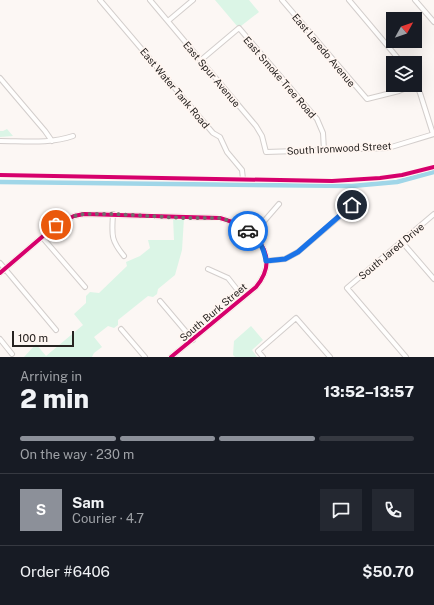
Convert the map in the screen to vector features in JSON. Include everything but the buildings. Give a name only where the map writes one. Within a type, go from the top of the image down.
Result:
[{"type":"street","name":"East Water Tank Road","points":[[100,0],[213,133],[220,137],[227,152],[242,170],[243,179]]},
{"type":"street","name":"East Spur Avenue","points":[[150,0],[256,126],[262,136],[266,152]]},
{"type":"street","points":[[168,21],[193,0]]},
{"type":"street","name":"East Laredo Avenue","points":[[282,0],[367,100],[396,92]]},
{"type":"street","points":[[349,0],[396,56]]},
{"type":"street","points":[[415,0],[434,22]]},
{"type":"street","name":"East Smoke Tree Road","points":[[201,60],[239,28],[317,119],[323,133],[324,150]]},
{"type":"street","points":[[0,78],[52,141]]},
{"type":"street","points":[[418,92],[433,134]]},
{"type":"street","name":"South Ironwood Street","points":[[266,152],[388,148],[433,134]]},
{"type":"street","points":[[0,141],[52,141],[63,140],[73,136]]},
{"type":"street","points":[[253,234],[279,204]]},
{"type":"street","points":[[0,273],[56,225],[74,216],[84,214],[220,218],[239,225],[253,234],[264,250],[266,261],[285,259],[298,252],[352,205]]},
{"type":"street","points":[[113,214],[112,238],[117,248],[124,256]]},
{"type":"street","name":"South Jared Drive","points":[[406,357],[347,288],[434,214]]},
{"type":"street","points":[[42,237],[85,287]]},
{"type":"street","points":[[402,242],[434,279]]},
{"type":"street","name":"South Burk Street","points":[[171,357],[256,287],[263,279],[266,270],[266,261]]},
{"type":"street","points":[[0,263],[56,330]]},
{"type":"street","points":[[208,269],[228,278],[243,297]]},
{"type":"street","points":[[160,301],[193,340]]},
{"type":"street","points":[[263,357],[258,351],[296,318],[330,357]]},
{"type":"street","points":[[121,329],[145,357]]},
{"type":"street","points":[[0,339],[12,354]]},
{"type":"green space","points":[[215,0],[249,0],[259,12],[241,26],[237,26]]},
{"type":"green space","points":[[7,129],[13,136],[0,137],[0,131]]},
{"type":"green space","points":[[173,217],[184,218],[182,250],[175,275],[158,289],[157,294],[153,297],[148,296],[118,320],[118,325],[114,328],[108,326],[94,337],[102,347],[94,353],[92,357],[24,357],[36,344],[46,356],[83,325],[74,314],[86,303],[86,296],[90,292],[99,293],[127,266],[126,262],[140,256],[150,248],[148,240],[174,240]]},
{"type":"green space","points":[[251,326],[263,340],[252,350],[257,357],[235,357],[233,355],[234,341]]},
{"type":"waterway","points":[[0,182],[352,186],[397,182],[434,172]]},
{"type":"cycle path","points":[[0,175],[332,181],[402,175],[434,167]]},
{"type":"cycle path","points":[[0,273],[56,225],[74,216],[84,214],[220,218],[232,222],[253,235],[260,244],[265,253],[266,264],[264,275],[256,287],[171,357]]},
{"type":"way so far","points":[[56,225],[74,216],[84,214],[113,214],[184,218],[220,218],[231,221],[248,231]]},
{"type":"route","points":[[248,231],[260,242],[264,250],[266,261],[285,259],[298,252],[352,205]]}]
